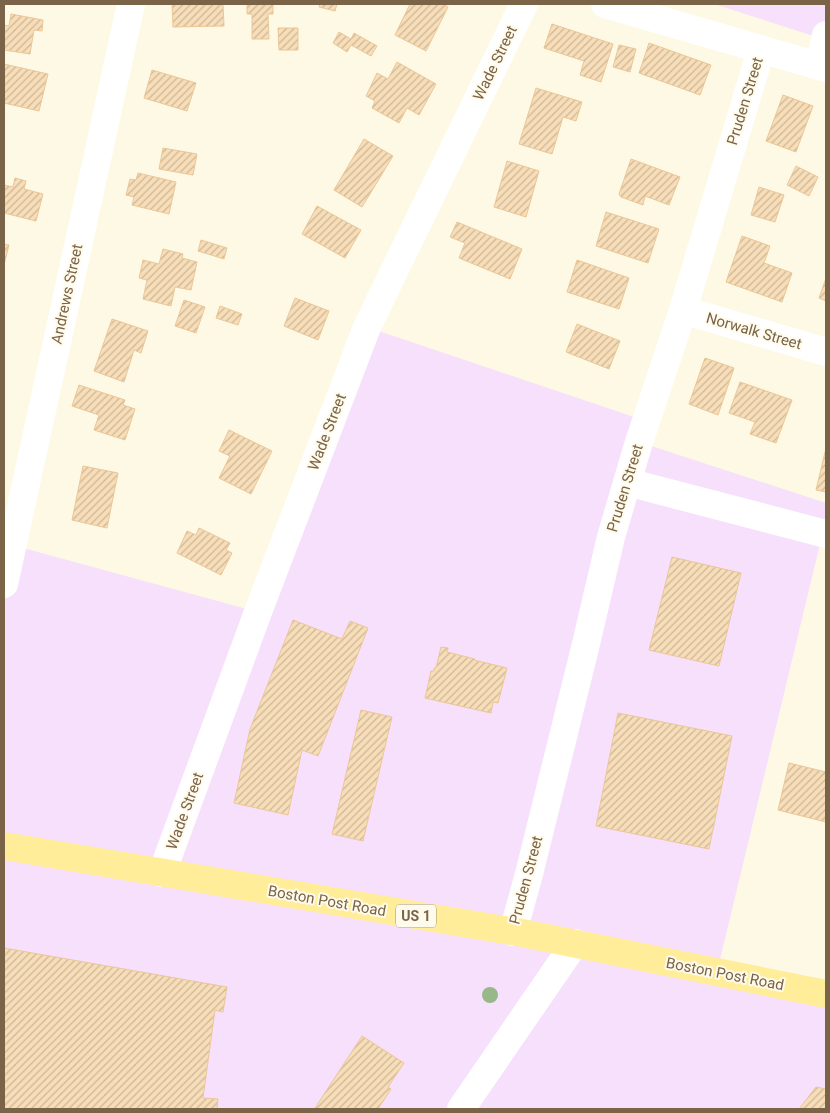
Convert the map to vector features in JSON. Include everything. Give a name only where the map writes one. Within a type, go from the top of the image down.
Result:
[{"type":"main road","name":"Boston Post Road","points":[[4,846],[575,943],[826,994]]},
{"type":"street","name":"Andrews Street","points":[[4,584],[131,4]]},
{"type":"street","name":"Wade Street","points":[[162,873],[258,612],[367,327],[524,4]]},
{"type":"street","points":[[605,4],[823,67],[826,35]]},
{"type":"street","name":"Pruden Street","points":[[513,932],[529,874],[611,537],[761,50]]},
{"type":"street","name":"Norwalk Street","points":[[682,310],[826,352]]},
{"type":"street","points":[[627,482],[826,534]]},
{"type":"street","points":[[461,1109],[575,943]]},
{"type":"shaded area","points":[[714,4],[826,4],[826,40]]},
{"type":"shaded area","points":[[367,327],[646,421],[639,442],[826,503],[826,519],[717,972],[826,994],[826,1109],[4,1109],[4,584],[12,545],[258,612]]},
{"type":"building","points":[[172,4],[223,4],[224,26],[173,27]]},
{"type":"building","points":[[247,4],[273,4],[273,14],[268,14],[269,39],[252,39],[252,14],[247,14]]},
{"type":"building","points":[[320,4],[337,4],[335,11],[319,7]]},
{"type":"building","points":[[410,4],[443,4],[448,7],[426,51],[395,35]]},
{"type":"building","points":[[11,14],[43,20],[42,31],[34,30],[30,54],[4,50],[4,25],[9,26]]},
{"type":"building","points":[[552,24],[613,44],[601,82],[580,75],[584,61],[544,48]]},
{"type":"building","points":[[278,28],[298,28],[298,50],[279,50]]},
{"type":"building","points":[[339,32],[351,39],[354,33],[377,46],[371,56],[351,45],[347,52],[333,43]]},
{"type":"building","points":[[649,43],[711,65],[700,95],[639,73]]},
{"type":"building","points":[[619,45],[636,49],[630,72],[613,67]]},
{"type":"building","points":[[397,62],[436,84],[419,115],[407,108],[399,123],[372,108],[375,101],[366,96],[377,73],[388,79]]},
{"type":"building","points":[[4,64],[48,74],[39,111],[4,103]]},
{"type":"building","points":[[152,70],[196,83],[187,111],[144,98]]},
{"type":"building","points":[[536,88],[582,102],[576,121],[563,117],[552,154],[519,144]]},
{"type":"building","points":[[783,95],[813,106],[796,152],[766,141]]},
{"type":"building","points":[[364,139],[393,156],[362,207],[334,190]]},
{"type":"building","points":[[163,148],[197,154],[193,175],[159,169]]},
{"type":"building","points":[[631,159],[680,177],[669,205],[645,196],[643,205],[621,197],[619,194]]},
{"type":"building","points":[[507,161],[539,171],[526,217],[494,207]]},
{"type":"building","points":[[796,166],[818,177],[809,196],[787,185]]},
{"type":"building","points":[[138,173],[176,182],[169,214],[132,205],[134,197],[126,195],[130,179],[136,180]]},
{"type":"building","points":[[15,178],[26,181],[24,189],[43,194],[36,221],[4,213],[4,185],[13,187]]},
{"type":"building","points":[[759,187],[784,195],[775,222],[751,215]]},
{"type":"building","points":[[317,206],[361,230],[345,258],[302,234]]},
{"type":"building","points":[[606,212],[659,229],[648,263],[596,246]]},
{"type":"building","points":[[457,222],[522,249],[510,279],[459,258],[465,243],[450,237]]},
{"type":"building","points":[[742,236],[770,246],[764,263],[792,273],[782,302],[726,282]]},
{"type":"building","points":[[201,240],[227,248],[224,259],[198,251]]},
{"type":"building","points":[[4,244],[9,245],[4,265]]},
{"type":"building","points":[[163,249],[183,254],[182,258],[197,262],[191,290],[175,287],[171,306],[143,299],[147,280],[139,278],[143,260],[159,264]]},
{"type":"building","points":[[577,260],[629,278],[619,309],[567,292]]},
{"type":"building","points":[[826,278],[826,301],[819,298]]},
{"type":"building","points":[[295,298],[329,311],[318,340],[284,326]]},
{"type":"building","points":[[184,300],[205,307],[196,333],[175,326]]},
{"type":"building","points":[[220,306],[242,314],[238,325],[216,318]]},
{"type":"building","points":[[112,319],[148,331],[141,353],[134,350],[124,382],[94,371]]},
{"type":"building","points":[[577,324],[620,341],[609,369],[566,352]]},
{"type":"building","points":[[705,358],[734,368],[718,415],[689,404]]},
{"type":"building","points":[[740,382],[792,400],[776,443],[750,434],[755,422],[729,413]]},
{"type":"building","points":[[79,385],[125,400],[123,405],[135,409],[125,440],[94,430],[99,415],[72,406]]},
{"type":"building","points":[[229,430],[272,451],[251,494],[219,478],[230,456],[219,451]]},
{"type":"building","points":[[826,448],[826,492],[816,490]]},
{"type":"building","points":[[83,466],[118,473],[107,528],[72,520]]},
{"type":"building","points":[[199,528],[230,543],[226,550],[232,553],[221,575],[177,553],[187,531],[196,535]]},
{"type":"building","points":[[672,557],[741,573],[719,666],[649,650]]},
{"type":"building","points":[[293,620],[342,639],[350,621],[368,628],[318,756],[302,750],[288,815],[234,803],[250,729]]},
{"type":"building","points":[[441,647],[448,648],[447,652],[507,668],[498,703],[493,702],[491,713],[425,698],[431,671],[434,671],[434,668],[436,668]]},
{"type":"building","points":[[361,710],[392,717],[363,841],[332,834]]},
{"type":"building","points":[[618,713],[732,736],[709,849],[596,826]]},
{"type":"building","points":[[789,763],[826,772],[826,822],[778,810]]},
{"type":"building","points":[[4,948],[227,987],[223,1012],[215,1010],[203,1098],[218,1099],[217,1109],[4,1109]]},
{"type":"building","points":[[362,1036],[404,1063],[388,1087],[391,1089],[378,1109],[315,1108]]},
{"type":"building","points":[[816,1087],[826,1089],[826,1109],[799,1109]]}]
